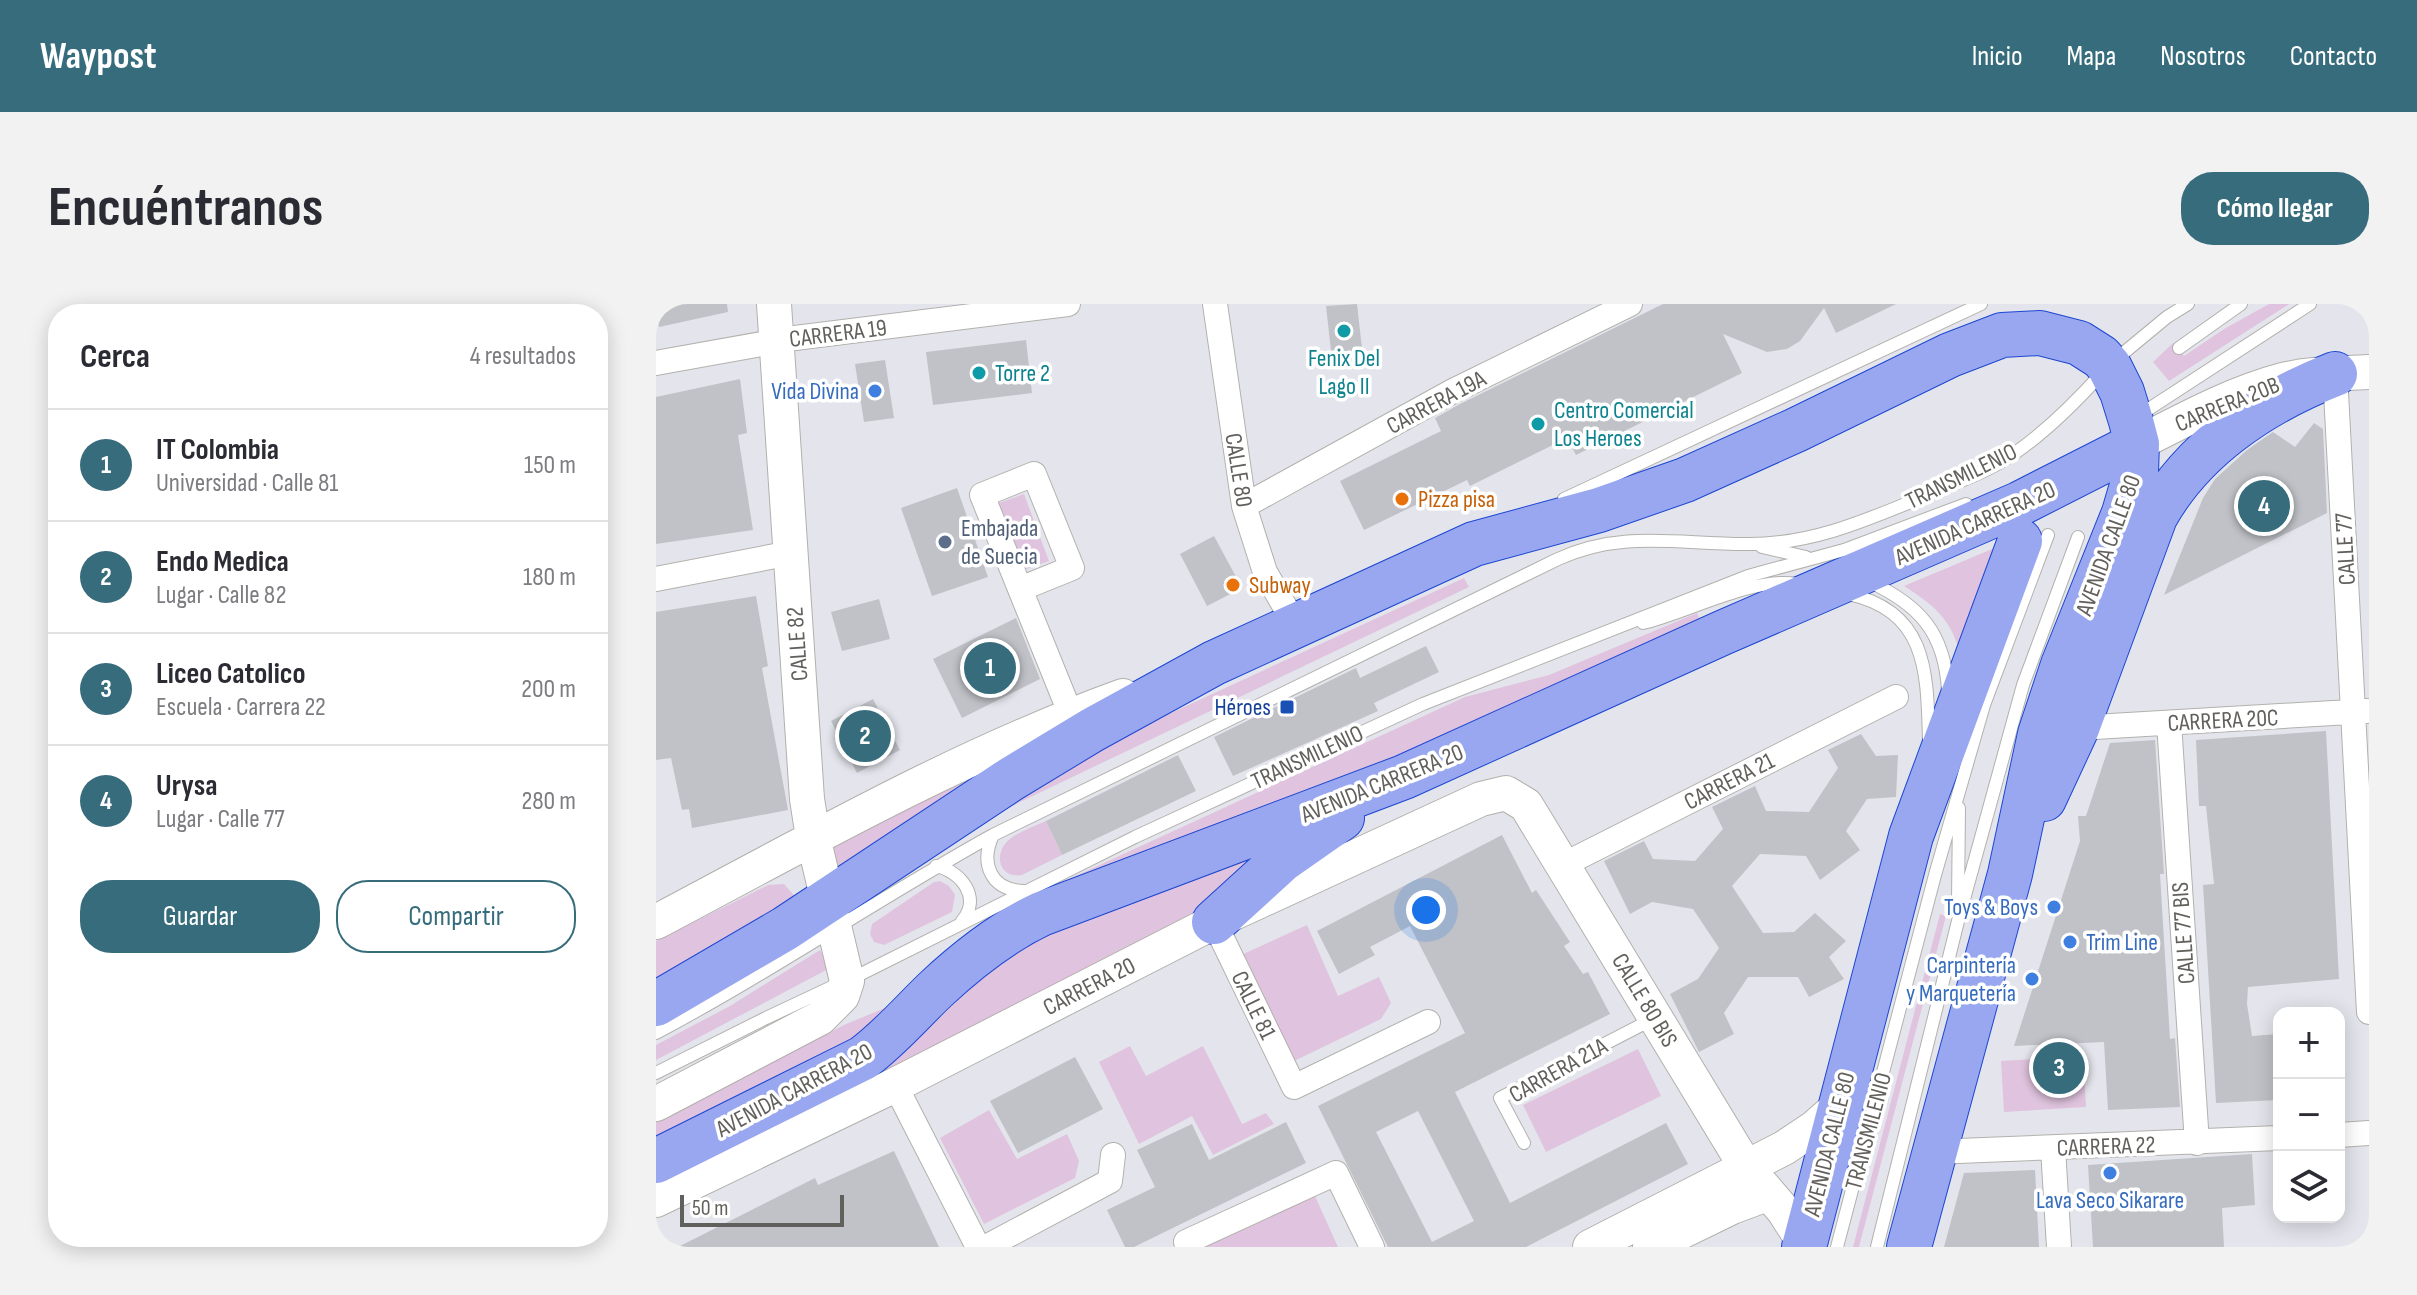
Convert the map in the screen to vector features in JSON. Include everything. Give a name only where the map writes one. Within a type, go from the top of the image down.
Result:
[{"type":"highway","points":[[656,1004],[739,957],[831,915],[1011,779],[1092,730],[1214,663],[1474,544],[1599,510],[1685,480],[1810,424],[1950,355],[2002,335],[2040,333],[2064,338],[2093,351],[2109,366]]},
{"type":"highway","name":"AVENIDA CALLE 80","points":[[1909,1247],[2010,874],[2040,734],[2136,472],[2122,392],[2109,366]]},
{"type":"highway","points":[[2010,874],[2077,728],[2164,500],[2200,458],[2255,412],[2295,390],[2352,373]]},
{"type":"highway","name":"AVENIDA CARRERA 20","points":[[656,1161],[863,1058],[887,1040],[965,962],[1018,925],[1404,777],[1722,633],[1832,574],[2019,504],[2130,430]]},
{"type":"highway","name":"AVENIDA CALLE 80","points":[[1815,1246],[1839,1106],[1900,875],[1940,797],[1950,725],[2034,538]]},
{"type":"highway","points":[[1214,922],[1282,860],[1404,777]]},
{"type":"street","name":"CALLE 82","points":[[774,304],[807,799],[847,981]]},
{"type":"street","name":"CARRERA 19","points":[[656,363],[777,341],[1068,304]]},
{"type":"street","name":"CALLE 80","points":[[1215,304],[1244,506],[1265,572],[1296,626]]},
{"type":"street","name":"CARRERA 19A","points":[[1244,506],[1453,391],[1630,304]]},
{"type":"street","name":"CARRERA 20B","points":[[2130,430],[2199,412],[2259,387],[2285,380],[2352,373]]},
{"type":"street","name":"CALLE 77","points":[[2352,373],[2369,1012]]},
{"type":"street","points":[[1020,589],[1072,568],[1034,474],[982,495],[1020,589],[1071,715]]},
{"type":"street","points":[[656,579],[791,553]]},
{"type":"street","points":[[656,922],[813,837],[969,760],[1071,715],[1214,663]]},
{"type":"street","name":"CARRERA 21","points":[[1563,865],[1896,697]]},
{"type":"street","name":"CARRERA 20C","points":[[2077,728],[2361,712]]},
{"type":"street","name":"CALLE 77 BIS","points":[[2169,723],[2197,1143]]},
{"type":"street","name":"CARRERA 20","points":[[656,1200],[895,1085],[1214,922],[1481,799],[1506,793],[1526,805]]},
{"type":"street","name":"CALLE 80 BIS","points":[[1526,805],[1756,1180]]},
{"type":"street","name":"CALLE 81","points":[[1214,922],[1294,1087],[1428,1022]]},
{"type":"street","name":"AVENIDA CARRERA 20","points":[[656,1104],[820,1018],[842,996],[847,981]]},
{"type":"street","points":[[895,1085],[978,1247]]},
{"type":"street","points":[[1655,1246],[1756,1180],[1839,1106]]},
{"type":"street","points":[[2345,1135],[2369,1133]]},
{"type":"street","name":"CARRERA 22","points":[[1933,1152],[2273,1138]]},
{"type":"street","points":[[2053,1148],[2059,1247]]},
{"type":"street","points":[[986,1247],[1110,1181],[1113,1155]]},
{"type":"street","points":[[1187,1245],[1336,1173],[1372,1247]]},
{"type":"street","points":[[1756,1180],[1815,1246]]},
{"type":"street","points":[[1590,1247],[1756,1180]]},
{"type":"lane","points":[[1553,505],[1981,304]]},
{"type":"lane","points":[[2156,318],[2171,304]]},
{"type":"lane","name":"TRANSMILENIO","points":[[1750,545],[1796,541],[1853,526],[1984,471],[2040,435],[2109,366],[2188,304]]},
{"type":"lane","points":[[2179,348],[2241,304]]},
{"type":"lane","points":[[2130,430],[2310,304]]},
{"type":"lane","name":"TRANSMILENIO","points":[[1594,635],[1675,615],[1752,587],[1832,574],[1864,543],[1982,498]]},
{"type":"lane","points":[[1474,544],[1539,512]]},
{"type":"lane","name":"TRANSMILENIO","points":[[1877,1247],[1958,921],[2023,685],[2078,537]]},
{"type":"lane","name":"TRANSMILENIO","points":[[1815,1246],[1935,875],[1940,797],[1984,705],[2034,538]]},
{"type":"lane","points":[[656,1033],[730,994],[831,915],[1576,550],[1627,540],[1750,545]]},
{"type":"lane","name":"TRANSMILENIO","points":[[1750,545],[1886,589],[1908,604],[1926,621],[1942,648],[1947,670],[1950,725]]},
{"type":"lane","name":"TRANSMILENIO","points":[[656,1073],[1024,891],[1423,704],[1748,576],[1832,574],[1900,622],[1919,648],[1928,682],[1940,797],[1958,921]]},
{"type":"lane","name":"TRANSMILENIO","points":[[1932,830],[1935,875]]},
{"type":"lane","points":[[993,835],[987,847],[986,861],[991,874],[1012,891],[1024,891]]},
{"type":"lane","points":[[936,866],[957,874],[969,893],[967,915],[960,924]]},
{"type":"lane","name":"CARRERA 21A","points":[[1524,1143],[1500,1098],[1656,1017]]},
{"type":"shaded area","points":[[2269,304],[2289,304],[2169,381],[2153,362],[2173,343],[2184,356]]},
{"type":"shaded area","points":[[1024,494],[1049,561],[1021,571],[996,504]]},
{"type":"shaded area","points":[[2004,544],[1963,664],[1955,637],[1943,618],[1904,586]]},
{"type":"shaded area","points":[[1464,578],[1469,587],[987,818],[1110,741]]},
{"type":"shaded area","points":[[1697,613],[1701,623],[1577,685],[1318,789],[1032,896],[1465,697],[1549,675]]},
{"type":"shaded area","points":[[1040,741],[840,872],[830,842]]},
{"type":"shaded area","points":[[1046,821],[1062,855],[1022,875],[1007,873],[1000,863],[1005,843]]},
{"type":"shaded area","points":[[1300,833],[1193,922],[656,1185],[1008,946]]},
{"type":"shaded area","points":[[940,881],[949,886],[955,895],[952,912],[884,945],[874,942],[870,934],[872,924]]},
{"type":"shaded area","points":[[784,884],[799,901],[656,981],[656,941],[768,885]]},
{"type":"shaded area","points":[[1940,914],[1946,916],[1859,1247],[1853,1247]]},
{"type":"shaded area","points":[[1307,925],[1338,996],[1379,977],[1391,1003],[1381,1019],[1290,1063],[1241,955]]},
{"type":"shaded area","points":[[820,950],[830,968],[656,1060],[656,1045],[730,1006]]},
{"type":"shaded area","points":[[911,997],[859,1044],[656,1147],[656,1122],[844,1025]]},
{"type":"shaded area","points":[[1130,1046],[1146,1076],[1203,1046],[1242,1124],[1266,1113],[1274,1124],[1213,1155],[1192,1116],[1139,1144],[1099,1062]]},
{"type":"shaded area","points":[[1638,1049],[1661,1096],[1546,1152],[1523,1105]]},
{"type":"shaded area","points":[[2083,1056],[2086,1107],[2004,1112],[2001,1061]]},
{"type":"shaded area","points":[[989,1110],[1017,1159],[1067,1134],[1079,1161],[1075,1178],[984,1224],[940,1138]]},
{"type":"shaded area","points":[[1315,1196],[1338,1247],[1203,1247]]},
{"type":"building","points":[[656,304],[727,304],[728,312],[659,327]]},
{"type":"building","name":"Fenix Del Lago II","points":[[1357,304],[1363,357],[1332,360],[1326,306]]},
{"type":"building","name":"Centro Comercial Los Heroes","points":[[1663,304],[1896,304],[1836,333],[1824,308],[1800,341],[1787,349],[1767,352],[1723,334],[1742,373],[1576,455],[1567,438],[1470,486],[1467,480],[1364,530],[1340,481],[1441,431],[1435,418],[1460,404]]},
{"type":"building","name":"Torre 2","points":[[1026,340],[1032,393],[933,405],[926,352]]},
{"type":"building","name":"Vida Divina","points":[[885,360],[894,418],[864,422],[855,364]]},
{"type":"building","points":[[740,379],[747,433],[738,435],[753,530],[656,544],[656,397]]},
{"type":"building","points":[[2314,423],[2323,429],[2327,513],[2164,595],[2203,498],[2215,479],[2273,432],[2295,447]]},
{"type":"building","name":"Embajada de Suecia","points":[[957,488],[988,577],[932,596],[901,508]]},
{"type":"building","points":[[1214,536],[1242,588],[1207,606],[1180,554]]},
{"type":"building","points":[[756,596],[768,666],[762,668],[788,810],[692,828],[689,809],[682,810],[671,758],[656,760],[656,612]]},
{"type":"building","points":[[879,599],[890,639],[842,651],[831,612]]},
{"type":"building","points":[[1016,618],[1040,679],[962,718],[933,659]]},
{"type":"building","points":[[1426,646],[1439,672],[1374,703],[1378,711],[1233,776],[1214,737],[1356,668],[1360,678]]},
{"type":"building","points":[[873,699],[900,750],[857,773],[831,721]]},
{"type":"building","points":[[2326,731],[2339,979],[2248,987],[2252,1036],[2273,1034],[2273,1100],[2216,1103],[2203,885],[2214,884],[2206,806],[2199,806],[2196,740]]},
{"type":"building","points":[[1861,734],[1876,756],[1898,755],[1896,797],[1867,799],[1846,831],[1860,850],[1820,880],[1806,856],[1760,854],[1732,886],[1763,933],[1794,932],[1815,913],[1846,941],[1829,957],[1844,979],[1809,997],[1798,977],[1748,977],[1724,1013],[1734,1034],[1699,1052],[1670,994],[1698,979],[1719,948],[1693,909],[1652,902],[1630,914],[1604,861],[1644,841],[1653,859],[1695,861],[1723,829],[1712,807],[1755,786],[1766,811],[1809,812],[1838,768],[1828,750]]},
{"type":"building","points":[[2155,740],[2170,1039],[2175,1038],[2180,1107],[2108,1110],[2104,1042],[2014,1046],[2080,841],[2078,816],[2086,816],[2110,743]]},
{"type":"building","points":[[1178,755],[1196,791],[1062,855],[1046,821]]},
{"type":"building","points":[[1502,835],[1532,893],[1536,890],[1570,942],[1564,946],[1583,974],[1588,972],[1610,1014],[1455,1092],[1510,1203],[1666,1123],[1688,1164],[1526,1247],[1388,1247],[1318,1106],[1465,1033],[1410,926],[1370,947],[1375,955],[1339,974],[1317,931]],"holes":[[[1418,1111],[1474,1221],[1432,1242],[1376,1132]]]},
{"type":"building","points":[[1075,1057],[1103,1109],[1018,1153],[990,1101]]},
{"type":"building","points":[[1286,1122],[1306,1163],[1134,1247],[1125,1247],[1107,1210],[1155,1187],[1137,1150],[1192,1124],[1209,1160]]},
{"type":"building","points":[[894,1151],[939,1247],[678,1247],[815,1178],[818,1185]]},
{"type":"building","points":[[2252,1154],[2255,1205],[2222,1208],[2224,1247],[2093,1247],[2088,1165]]},
{"type":"building","points":[[2035,1170],[2039,1247],[1944,1247],[1964,1173]]},
{"type":"place","name":"Fenix Del Lago II","points":[[1344,331]]},
{"type":"place","name":"Torre 2","points":[[979,373]]},
{"type":"place","name":"Vida Divina","points":[[875,391]]},
{"type":"place","name":"Centro Comercial Los Heroes","points":[[1538,424]]},
{"type":"place","name":"Pizza pisa","points":[[1402,499]]},
{"type":"place","name":"Urysa","points":[[2264,506]]},
{"type":"place","name":"Embajada de Suecia","points":[[945,542]]},
{"type":"place","name":"Subway","points":[[1233,585]]},
{"type":"place","name":"IT Colombia","points":[[990,668]]},
{"type":"place","name":"Héroes","points":[[1287,707]]},
{"type":"place","name":"Endo Medica","points":[[865,736]]},
{"type":"place","name":"Toys & Boys","points":[[2054,907]]},
{"type":"place","name":"Trim Line","points":[[2070,942]]},
{"type":"place","name":"Carpintería y Marquetería","points":[[2032,979]]},
{"type":"place","name":"Liceo Catolico","points":[[2059,1068]]},
{"type":"place","name":"Lava Seco Sikarare","points":[[2110,1173]]}]
